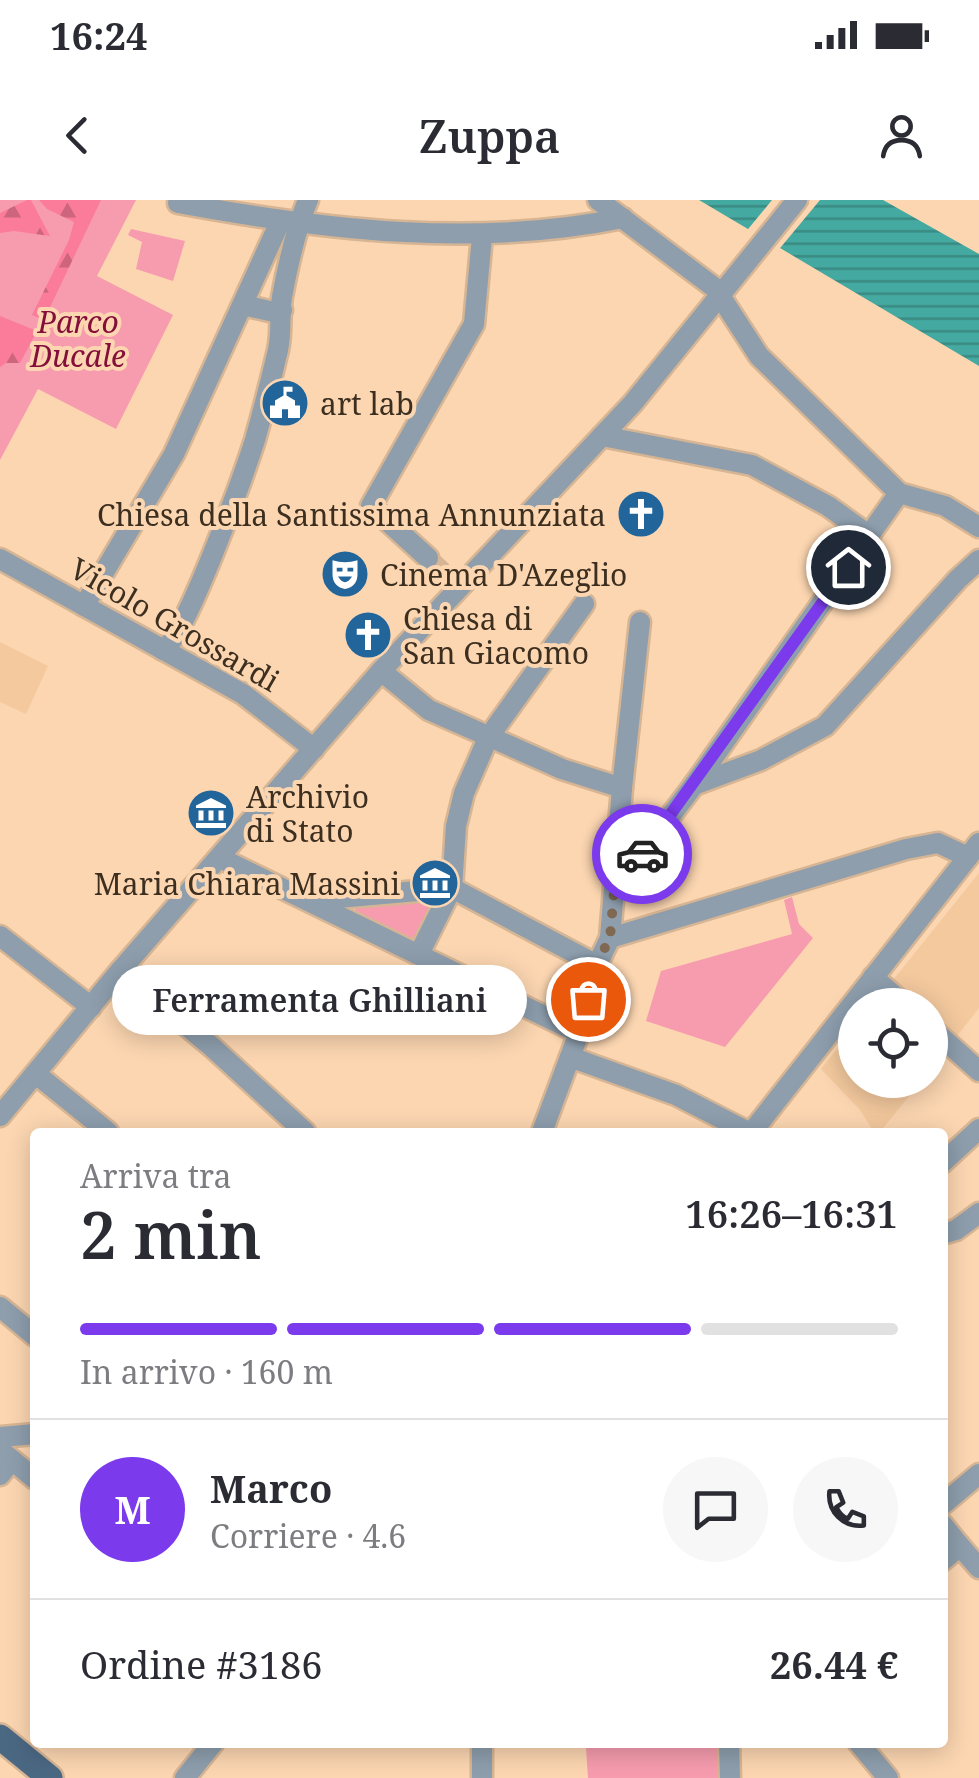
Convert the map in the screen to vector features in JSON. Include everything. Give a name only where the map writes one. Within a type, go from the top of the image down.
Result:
[{"type":"main road","points":[[0,1737],[50,1778]]},
{"type":"street","points":[[84,606],[174,454],[243,304],[289,223],[308,200]]},
{"type":"street","points":[[598,200],[720,294],[759,356],[900,493],[945,506],[979,527]]},
{"type":"street","points":[[0,1116],[454,583],[633,403],[797,200]]},
{"type":"street","points":[[178,203],[289,223],[482,236],[623,218]]},
{"type":"street","points":[[162,650],[173,642],[240,484],[277,353],[289,223]]},
{"type":"street","points":[[428,558],[370,506],[474,324],[482,236]]},
{"type":"street","points":[[243,304],[274,312],[282,310]]},
{"type":"street","points":[[602,436],[752,466],[828,506],[870,536]]},
{"type":"street","points":[[614,891],[694,785],[900,493]]},
{"type":"street","name":"Vicolo Grossardi","points":[[0,560],[243,694],[314,750]]},
{"type":"street","points":[[694,785],[761,760],[826,726],[958,578],[979,560]]},
{"type":"street","points":[[419,954],[452,888],[456,826],[464,794],[488,738],[584,604]]},
{"type":"street","points":[[543,1128],[578,1033],[596,965],[610,938],[640,622]]},
{"type":"street","points":[[382,671],[429,710],[576,775],[622,788]]},
{"type":"street","points":[[610,938],[906,849],[938,842],[973,850],[753,1128]]},
{"type":"street","points":[[220,858],[578,1033]]},
{"type":"street","points":[[312,900],[452,888],[596,965]]},
{"type":"street","points":[[0,936],[91,1007]]},
{"type":"street","points":[[120,971],[301,1128]]},
{"type":"street","points":[[874,977],[887,988]]},
{"type":"street","points":[[948,1043],[979,1072]]},
{"type":"street","points":[[570,1057],[676,1094],[742,1128]]},
{"type":"street","points":[[36,1074],[103,1128]]},
{"type":"street","points":[[948,1158],[979,1130]]},
{"type":"street","points":[[948,1232],[979,1214]]},
{"type":"street","points":[[0,1307],[30,1332]]},
{"type":"street","points":[[0,1437],[30,1434]]},
{"type":"street","points":[[4,1462],[30,1476]]},
{"type":"street","points":[[948,1500],[979,1474]]},
{"type":"street","points":[[948,1531],[979,1568]]},
{"type":"street","points":[[948,1556],[960,1546]]},
{"type":"street","points":[[185,1778],[209,1748]]},
{"type":"street","points":[[482,1748],[482,1778]]},
{"type":"street","points":[[729,1748],[730,1778]]},
{"type":"street","points":[[863,1748],[888,1778]]},
{"type":"shaded area","points":[[0,642],[48,666],[26,714],[0,702]]},
{"type":"shaded area","points":[[979,873],[979,1008],[948,1047],[948,988],[887,988]]},
{"type":"shaded area","points":[[838,1048],[838,1087],[821,1069]]},
{"type":"shaded area","points":[[849,1098],[907,1098],[883,1128],[871,1128]]},
{"type":"green space","name":"Parco Ducale","points":[[0,200],[136,200],[97,276],[173,315],[116,429],[38,389],[0,460]]},
{"type":"green space","points":[[31,200],[50,236],[0,233],[0,213]]},
{"type":"green space","points":[[39,200],[101,200],[44,320],[32,315],[74,222],[47,209]]},
{"type":"green space","points":[[131,229],[185,241],[173,281],[136,269],[142,242],[128,235]]},
{"type":"green space","points":[[0,316],[37,331],[20,363],[0,367]]},
{"type":"green space","points":[[423,895],[431,904],[411,943],[354,915],[358,899]]},
{"type":"green space","points":[[792,897],[799,924],[813,938],[725,1047],[646,1021],[661,971],[792,934],[784,900]]},
{"type":"green space","points":[[586,1748],[723,1748],[725,1778],[588,1778]]},
{"type":"water","points":[[699,200],[883,200],[979,254],[979,366]]},
{"type":"pier","points":[[772,200],[820,200],[776,253],[744,234]]},
{"type":"tunnel","points":[[428,558],[450,579]]},
{"type":"way so far","points":[[588,999],[596,965],[610,938],[614,891],[642,854]]},
{"type":"place","name":"art lab","points":[[285,403]]},
{"type":"place","name":"Chiesa della Santissima Annunziata","points":[[641,514]]},
{"type":"place","name":"Cinema D'Azeglio","points":[[345,574]]},
{"type":"place","name":"Chiesa di San Giacomo","points":[[368,635]]},
{"type":"place","name":"Archivio di Stato","points":[[211,813]]},
{"type":"place","name":"Maria Chiara Massini","points":[[435,883]]},
{"type":"place","name":"Ferramenta Ghilliani","points":[[588,999]]},
{"type":"route","points":[[642,854],[848,567]]}]
